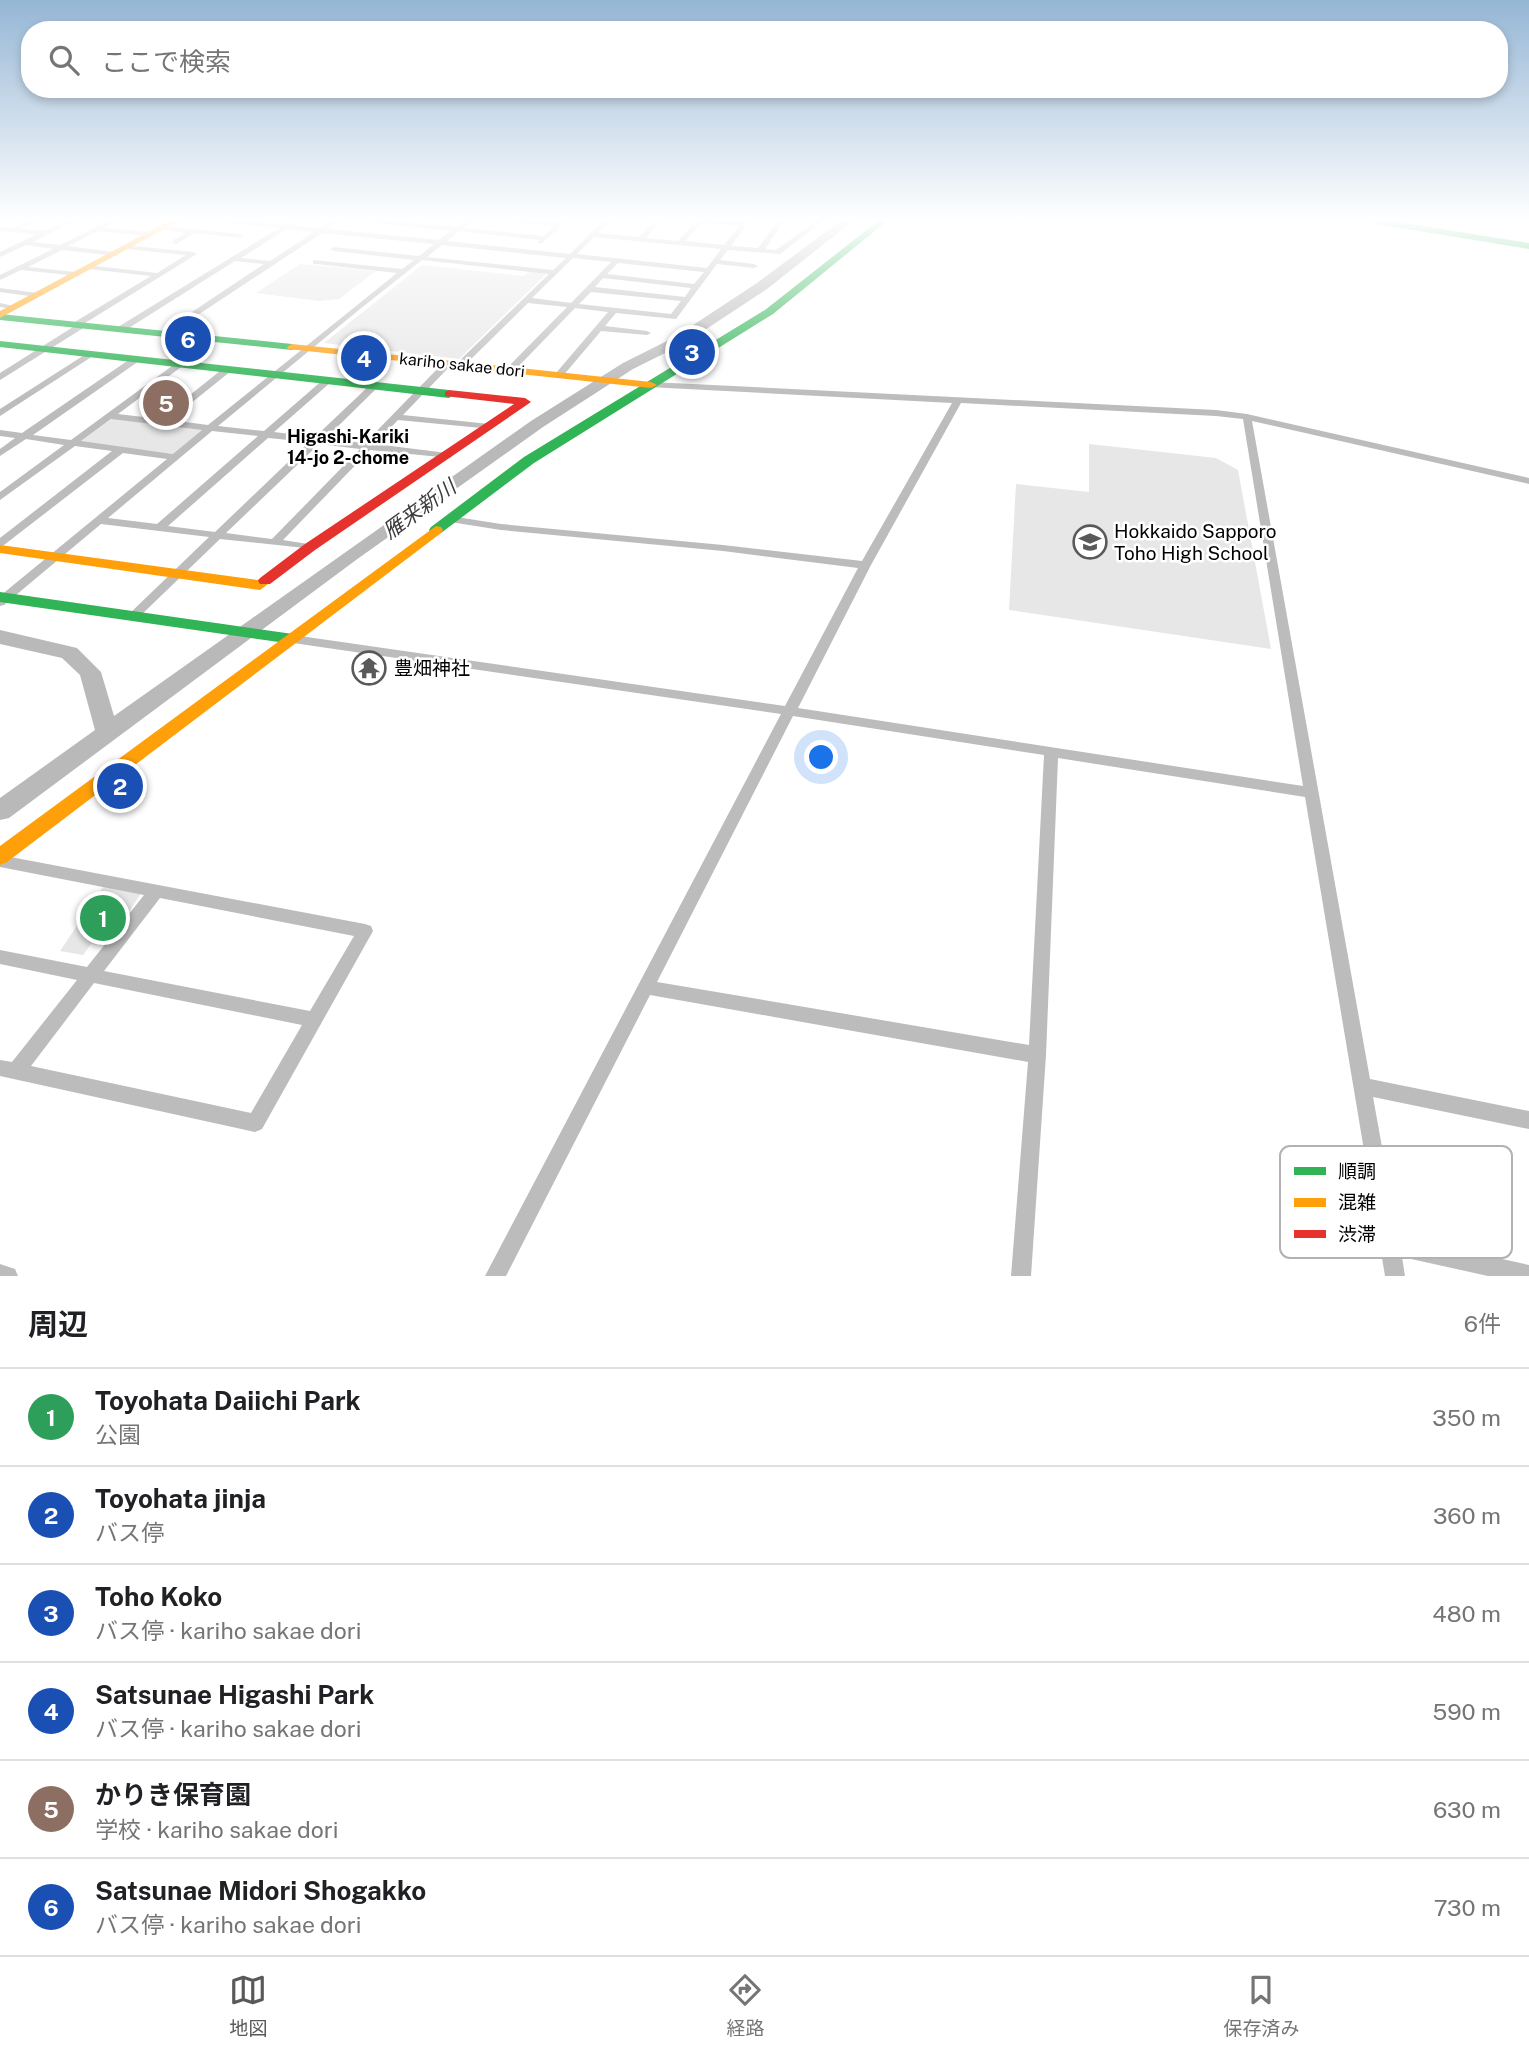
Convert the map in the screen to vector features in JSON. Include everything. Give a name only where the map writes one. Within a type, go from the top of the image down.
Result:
[{"type":"street","points":[[4,311],[64,281]]},
{"type":"street","points":[[0,377],[150,281]]},
{"type":"street","points":[[121,329],[199,281]]},
{"type":"street","points":[[163,334],[244,281]]},
{"type":"street","points":[[2,599],[391,281]]},
{"type":"street","points":[[274,543],[424,390],[545,281]]},
{"type":"street","points":[[510,370],[597,281]]},
{"type":"street","points":[[644,281],[695,286]]},
{"type":"street","points":[[525,300],[673,317],[700,281]]},
{"type":"street","points":[[0,859],[529,460],[769,313],[809,281]]},
{"type":"street","points":[[589,289],[685,299]]},
{"type":"street","points":[[0,290],[37,295]]},
{"type":"street","points":[[559,375],[614,310]]},
{"type":"street","name":"kariho sakae dori","points":[[4,311],[79,325],[651,385]]},
{"type":"street","points":[[598,328],[647,333]]},
{"type":"street","points":[[0,497],[214,339]]},
{"type":"street","points":[[0,549],[260,585],[310,547],[525,402],[2,346]]},
{"type":"street","points":[[0,414],[92,354]]},
{"type":"street","points":[[0,453],[136,359]]},
{"type":"street","points":[[162,422],[228,369]]},
{"type":"street","points":[[159,528],[328,380]]},
{"type":"street","points":[[132,616],[375,385]]},
{"type":"street","points":[[651,385],[1247,417],[1529,481]]},
{"type":"street","points":[[495,1276],[865,565],[958,401]]},
{"type":"street","points":[[111,416],[447,456]]},
{"type":"street","points":[[398,417],[489,427]]},
{"type":"street","points":[[1247,417],[1373,1146]]},
{"type":"street","points":[[0,433],[176,457]]},
{"type":"street","points":[[0,543],[120,450]]},
{"type":"street","points":[[450,519],[501,527],[723,548],[865,565]]},
{"type":"street","points":[[98,520],[310,547]]},
{"type":"street","points":[[2,599],[790,711],[1310,792]]},
{"type":"street","points":[[1021,1276],[1037,1055],[1051,752]]},
{"type":"street","points":[[0,859],[365,931],[255,1123],[8,1069],[91,976],[157,890]]},
{"type":"street","points":[[0,957],[314,1020]]},
{"type":"street","points":[[646,987],[1037,1055]]},
{"type":"street","points":[[1362,1086],[1529,1120]]},
{"type":"street","points":[[1392,1258],[1395,1276]]},
{"type":"street","points":[[1450,1258],[1519,1274]]},
{"type":"street","points":[[0,1274],[8,1276]]},
{"type":"shaded area","points":[[275,281],[363,281],[339,299],[319,301],[256,293]]},
{"type":"shaded area","points":[[402,281],[539,281],[459,359],[324,343]]},
{"type":"shaded area","points":[[113,418],[202,430],[174,454],[80,442]]},
{"type":"shaded area","name":"Hokkaido Sapporo Toho High School","points":[[1089,444],[1216,458],[1238,470],[1271,649],[1009,610],[1016,484],[1089,492]]},
{"type":"shaded area","points":[[103,887],[142,892],[106,946],[91,944],[83,955],[60,951]]},
{"type":"waterway","name":"雁来新川","points":[[0,811],[349,556],[537,424],[628,366],[680,340],[769,281]]},
{"type":"waterway","points":[[0,637],[69,653],[90,672],[107,731]]},
{"type":"traffic: fast","points":[[436,530],[529,460],[769,312],[808,281]]},
{"type":"traffic: fast","points":[[0,317],[292,347]]},
{"type":"traffic: fast","points":[[0,344],[449,394]]},
{"type":"traffic: fast","points":[[0,597],[293,639]]},
{"type":"traffic: slow","points":[[0,315],[64,281]]},
{"type":"traffic: slow","points":[[292,347],[651,385]]},
{"type":"traffic: slow","points":[[0,857],[436,530]]},
{"type":"traffic: slow","points":[[0,549],[260,585],[265,581]]},
{"type":"traffic: jam","points":[[265,581],[310,547],[525,402],[449,394]]},
{"type":"place","name":"Satsunae Midori Shogakko","points":[[188,339]]},
{"type":"place","name":"Toho Koko","points":[[692,352]]},
{"type":"place","name":"Satsunae Higashi Park","points":[[364,358]]},
{"type":"place","name":"かりき保育園","points":[[166,403]]},
{"type":"place","name":"Hokkaido Sapporo Toho High School","points":[[1090,542]]},
{"type":"place","name":"豊畑神社","points":[[369,668]]},
{"type":"place","name":"Toyohata jinja","points":[[120,786]]},
{"type":"place","name":"Toyohata Daiichi Park","points":[[103,918]]},
{"type":"district","name":"Higashi-Kariki 14-jo 2-chome","points":[[348,446]]}]
